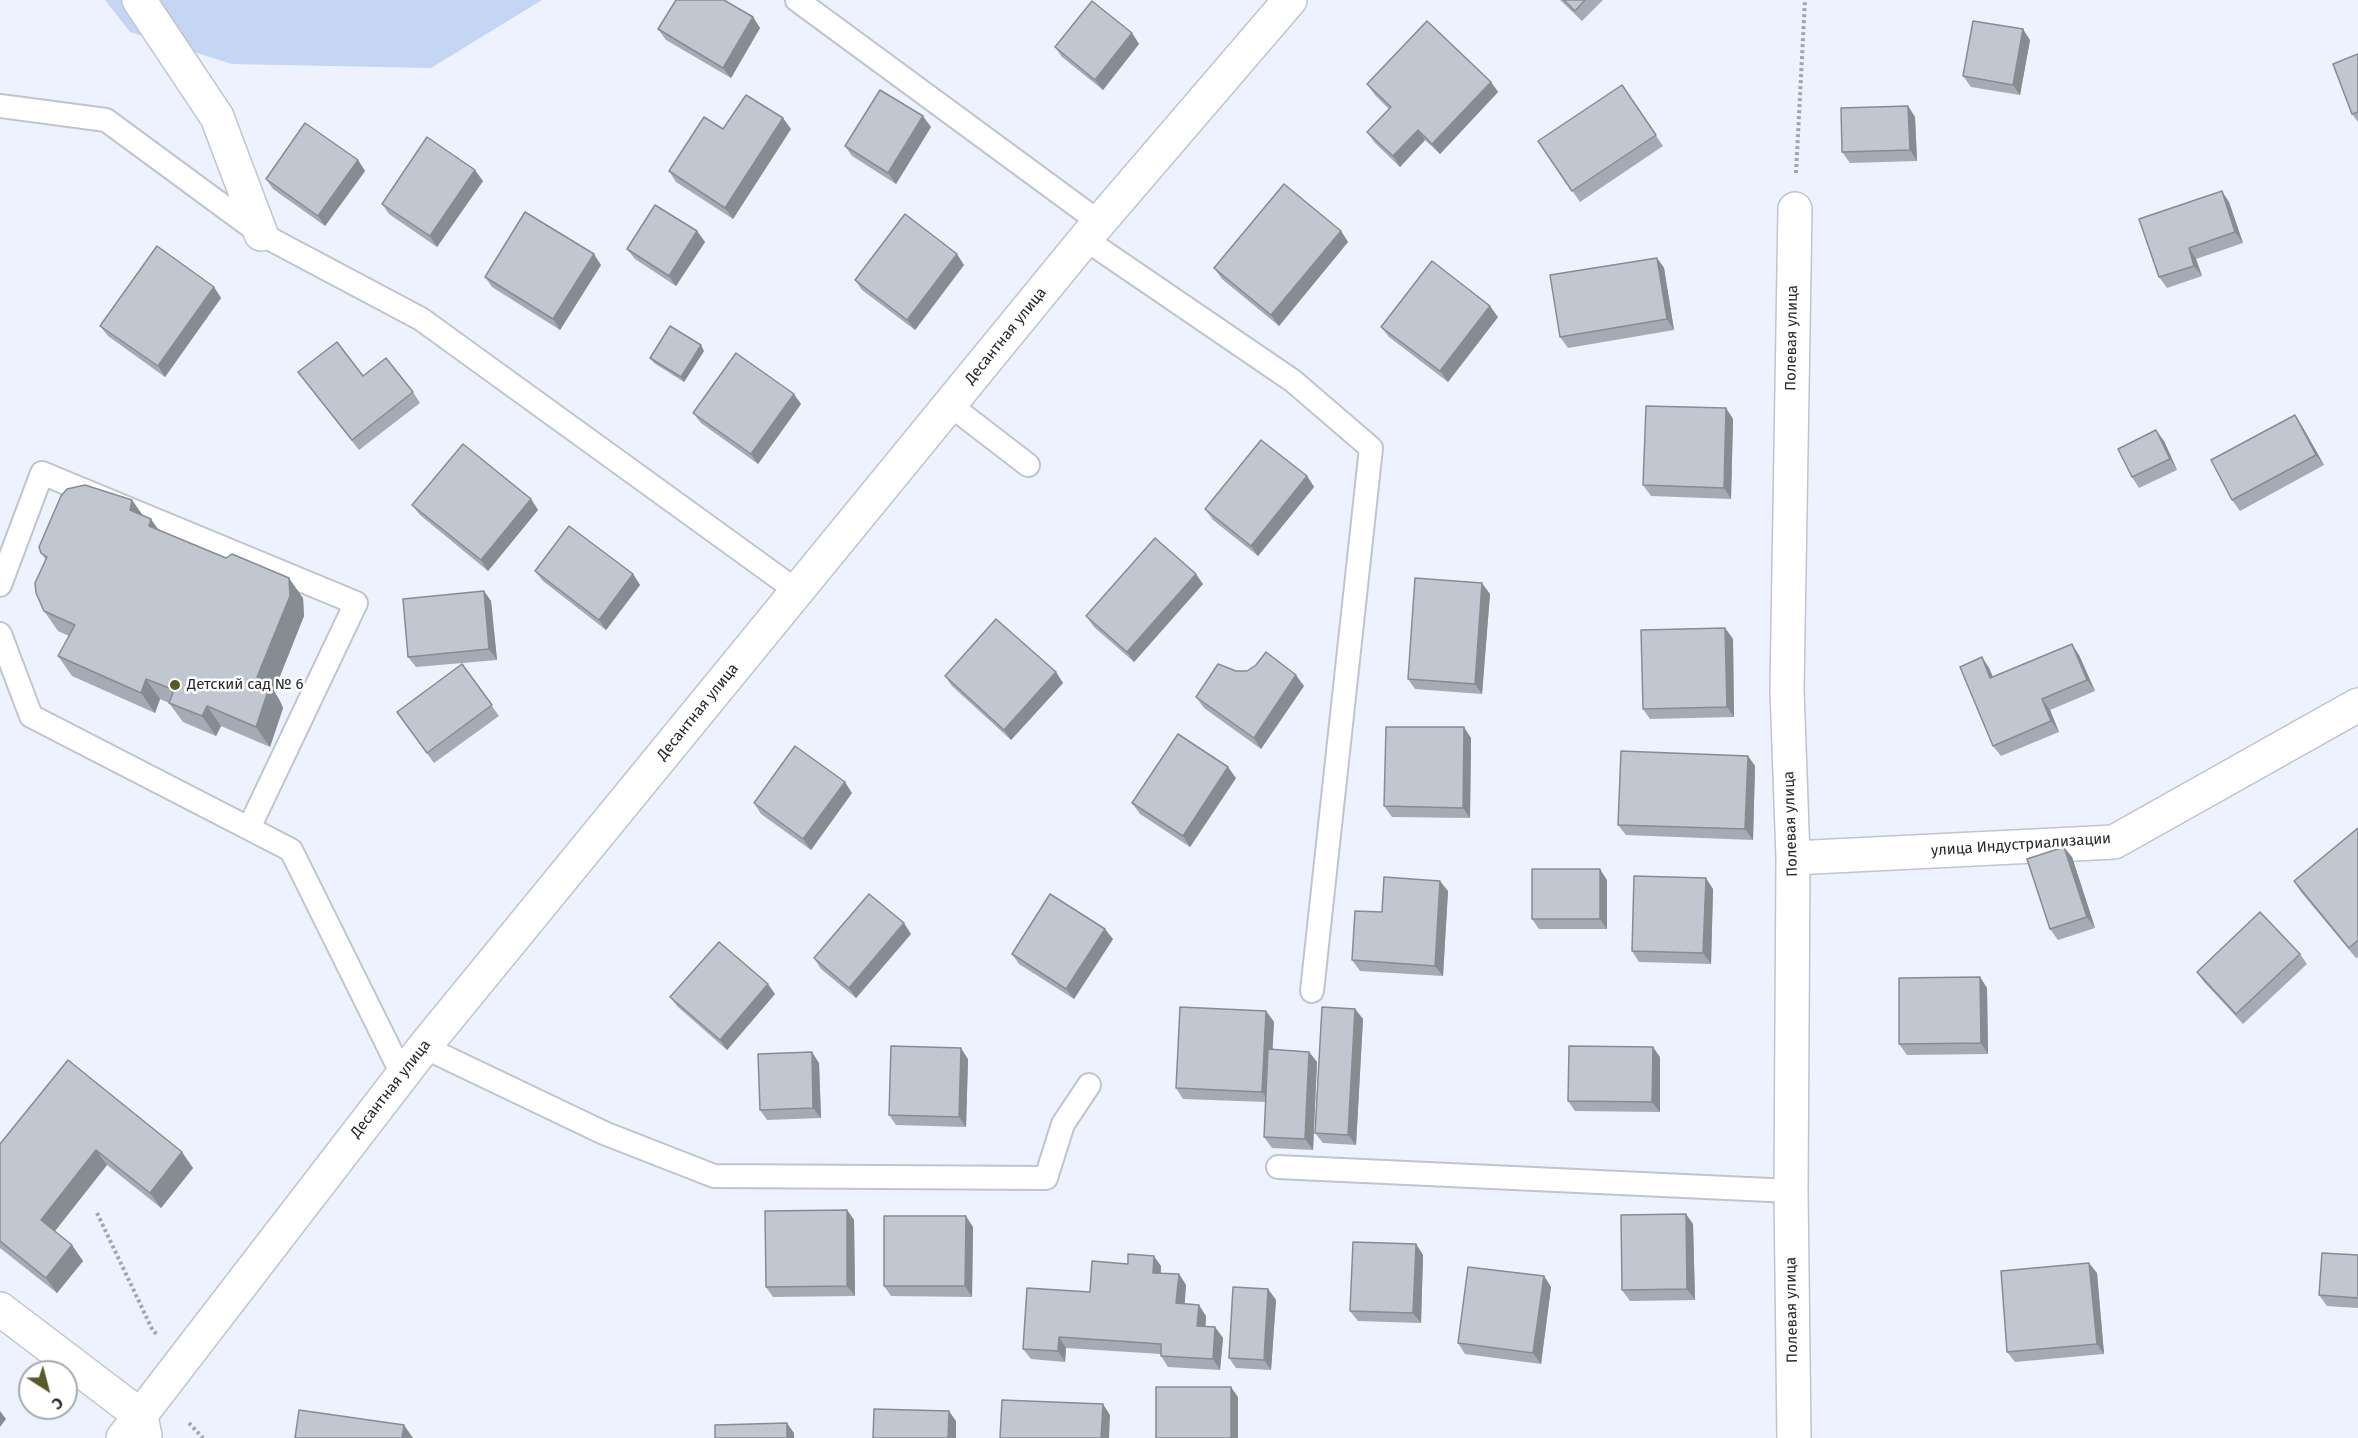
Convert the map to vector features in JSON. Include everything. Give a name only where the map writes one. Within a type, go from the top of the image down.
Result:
[{"type":"street","points":[[139,0],[217,117],[261,234]]},
{"type":"street","name":"Десантная улица","points":[[137,1431],[184,1356],[402,1074],[1092,230],[1290,0]]},
{"type":"street","name":"Полевая улица","points":[[1794,209],[1787,690],[1793,858],[1791,1191],[1794,1438]]},
{"type":"street","name":"улица Индустриализации","points":[[1793,858],[2114,842],[2358,705]]},
{"type":"street","points":[[0,1309],[137,1431]]},
{"type":"lane","points":[[797,0],[1092,230],[1293,381],[1371,448],[1312,991]]},
{"type":"lane","points":[[0,106],[106,120],[261,234],[421,319],[797,591]]},
{"type":"lane","points":[[950,405],[1028,465]]},
{"type":"lane","points":[[0,585],[42,473],[356,603],[249,828]]},
{"type":"lane","points":[[0,634],[32,716],[291,850],[402,1074]]},
{"type":"lane","points":[[424,1047],[604,1133],[714,1176],[1046,1178],[1063,1124],[1089,1085]]},
{"type":"lane","points":[[1278,1167],[1791,1191]]},
{"type":"path","points":[[1794,209],[1805,0]]},
{"type":"path","points":[[97,1213],[153,1332],[184,1356]]},
{"type":"path","points":[[189,1423],[203,1438]]},
{"type":"shaded area","points":[[105,0],[542,0],[431,68],[232,64],[130,32]]},
{"type":"building","points":[[676,0],[724,0],[753,17],[723,68],[658,29]]},
{"type":"building","points":[[1564,0],[1585,0],[1575,11]]},
{"type":"building","points":[[1092,1],[1132,33],[1095,80],[1055,47]]},
{"type":"building","points":[[1427,21],[1491,82],[1432,144],[1418,130],[1393,156],[1367,132],[1391,107],[1367,84]]},
{"type":"building","points":[[1973,21],[2023,29],[2013,85],[1963,76]]},
{"type":"building","points":[[2358,54],[2358,112],[2352,114],[2333,64]]},
{"type":"building","points":[[1622,85],[1656,135],[1572,191],[1538,141]]},
{"type":"building","points":[[880,90],[923,116],[888,173],[845,146]]},
{"type":"building","points":[[746,95],[783,118],[725,208],[669,171],[704,117],[723,129]]},
{"type":"building","points":[[1908,106],[1910,150],[1842,152],[1841,108]]},
{"type":"building","points":[[305,123],[358,160],[318,216],[266,179]]},
{"type":"building","points":[[427,137],[475,170],[430,236],[382,204]]},
{"type":"building","points":[[1284,184],[1341,231],[1271,315],[1214,268]]},
{"type":"building","points":[[2222,191],[2235,232],[2189,248],[2194,266],[2159,277],[2139,219]]},
{"type":"building","points":[[655,205],[697,231],[669,276],[627,249]]},
{"type":"building","points":[[525,212],[594,254],[553,319],[485,277]]},
{"type":"building","points":[[905,214],[957,254],[907,320],[855,280]]},
{"type":"building","points":[[157,246],[214,287],[158,366],[100,326]]},
{"type":"building","points":[[1657,258],[1667,319],[1560,337],[1550,275]]},
{"type":"building","points":[[1432,261],[1490,306],[1440,371],[1381,327]]},
{"type":"building","points":[[670,326],[701,345],[681,377],[650,358]]},
{"type":"building","points":[[337,342],[363,376],[386,358],[413,392],[352,440],[298,372]]},
{"type":"building","points":[[736,353],[794,394],[751,454],[693,413]]},
{"type":"building","points":[[1646,406],[1726,408],[1724,488],[1643,485]]},
{"type":"building","points":[[2295,415],[2316,455],[2232,500],[2211,460]]},
{"type":"building","points":[[2156,430],[2170,459],[2132,477],[2118,449]]},
{"type":"building","points":[[1261,440],[1307,476],[1251,546],[1205,509]]},
{"type":"building","points":[[463,444],[531,499],[481,560],[412,505]]},
{"type":"building","points":[[85,485],[132,500],[130,510],[151,519],[149,526],[226,558],[232,554],[289,578],[290,596],[257,677],[266,681],[269,688],[256,727],[207,706],[202,716],[169,703],[174,690],[146,679],[141,693],[58,656],[75,625],[44,611],[36,593],[35,583],[47,557],[41,553],[39,547],[61,496],[67,489]]},
{"type":"building","points":[[569,526],[633,574],[599,620],[535,571]]},
{"type":"building","points":[[1155,538],[1196,574],[1127,652],[1086,616]]},
{"type":"building","points":[[1415,578],[1482,583],[1475,684],[1408,679]]},
{"type":"building","points":[[484,591],[489,649],[408,657],[403,599]]},
{"type":"building","points":[[996,619],[1056,672],[1004,730],[945,676]]},
{"type":"building","points":[[1725,628],[1727,707],[1643,709],[1641,630]]},
{"type":"building","points":[[2072,644],[2087,680],[2042,699],[2051,721],[1993,746],[1960,667],[1982,657],[1990,678]]},
{"type":"building","points":[[1266,652],[1296,675],[1254,738],[1196,697],[1218,664],[1236,671],[1247,671],[1256,665]]},
{"type":"building","points":[[462,664],[492,705],[427,753],[397,712]]},
{"type":"building","points":[[1386,727],[1464,727],[1463,808],[1384,806]]},
{"type":"building","points":[[1178,734],[1228,767],[1183,836],[1132,803]]},
{"type":"building","points":[[795,746],[845,782],[803,839],[754,803]]},
{"type":"building","points":[[1621,751],[1748,756],[1745,829],[1618,825]]},
{"type":"building","points":[[2358,828],[2358,940],[2349,948],[2294,881]]},
{"type":"building","points":[[2064,847],[2087,917],[2050,929],[2027,859]]},
{"type":"building","points":[[1532,869],[1600,869],[1600,919],[1532,919]]},
{"type":"building","points":[[1634,876],[1706,878],[1703,953],[1632,951]]},
{"type":"building","points":[[1384,877],[1440,881],[1435,966],[1352,960],[1355,911],[1382,912]]},
{"type":"building","points":[[869,894],[904,923],[849,988],[814,958]]},
{"type":"building","points":[[1050,894],[1105,929],[1066,989],[1012,954]]},
{"type":"building","points":[[2260,912],[2300,954],[2236,1014],[2197,972]]},
{"type":"building","points":[[719,942],[768,984],[720,1040],[670,997]]},
{"type":"building","points":[[1980,977],[1981,1043],[1899,1044],[1899,978]]},
{"type":"building","points":[[1180,1007],[1266,1011],[1262,1092],[1176,1088]]},
{"type":"building","points":[[1322,1007],[1355,1009],[1348,1135],[1315,1133]]},
{"type":"building","points":[[891,1046],[961,1048],[959,1117],[889,1115]]},
{"type":"building","points":[[1569,1046],[1653,1047],[1652,1102],[1568,1101]]},
{"type":"building","points":[[1268,1049],[1309,1052],[1305,1139],[1264,1137]]},
{"type":"building","points":[[812,1052],[813,1108],[760,1110],[758,1054]]},
{"type":"building","points":[[68,1060],[182,1152],[150,1193],[96,1150],[41,1220],[72,1245],[46,1278],[0,1241],[0,1144]]},
{"type":"building","points":[[847,1210],[847,1286],[766,1287],[765,1211]]},
{"type":"building","points":[[1686,1214],[1687,1289],[1622,1290],[1621,1215]]},
{"type":"building","points":[[884,1216],[966,1216],[965,1286],[884,1286]]},
{"type":"building","points":[[1353,1242],[1416,1244],[1413,1313],[1350,1311]]},
{"type":"building","points":[[2322,1253],[2358,1255],[2358,1298],[2319,1295]]},
{"type":"building","points":[[1128,1254],[1154,1256],[1153,1273],[1179,1274],[1176,1303],[1199,1305],[1197,1326],[1215,1327],[1213,1359],[1161,1356],[1161,1344],[1059,1337],[1058,1351],[1023,1349],[1027,1288],[1090,1292],[1092,1261],[1128,1264]]},
{"type":"building","points":[[2089,1263],[2097,1344],[2007,1352],[2001,1271]]},
{"type":"building","points":[[1468,1267],[1544,1276],[1533,1353],[1458,1343]]},
{"type":"building","points":[[1233,1287],[1268,1289],[1264,1360],[1229,1358]]},
{"type":"building","points":[[1156,1387],[1231,1387],[1231,1438],[1156,1438]]},
{"type":"building","points":[[1002,1400],[1103,1404],[1101,1438],[1000,1438]]},
{"type":"building","points":[[874,1409],[949,1411],[948,1438],[873,1438]]},
{"type":"building","points":[[299,1410],[404,1425],[402,1438],[295,1438]]},
{"type":"building","points":[[787,1423],[787,1438],[715,1438],[715,1425]]},
{"type":"place","name":"Детский сад № 6","points":[[175,685]]}]
